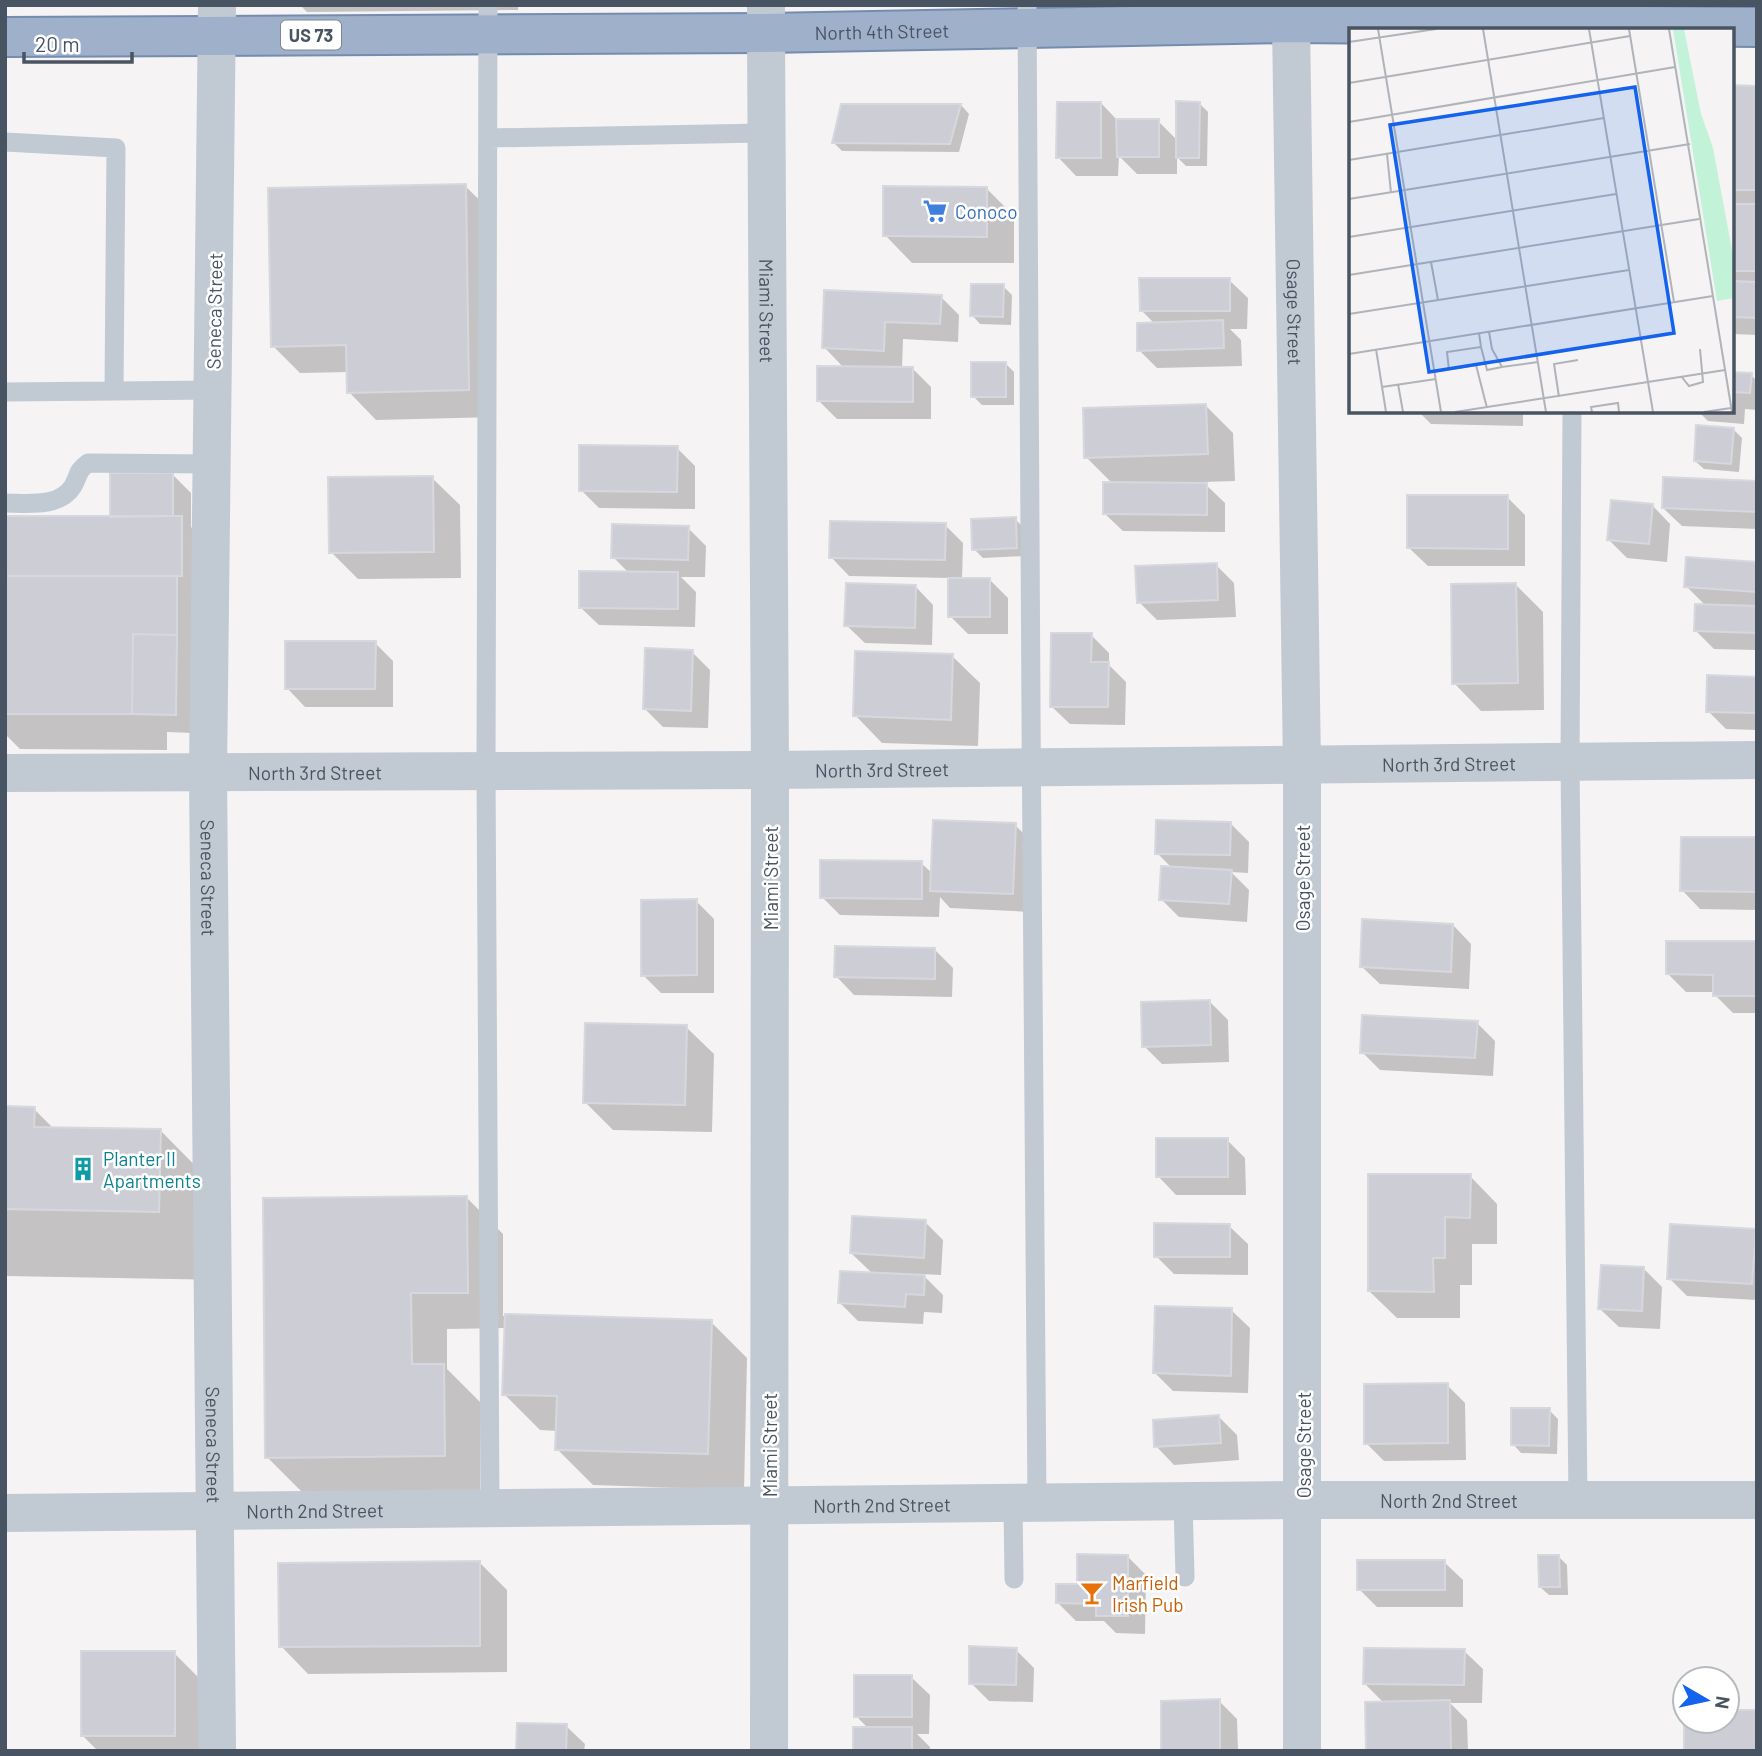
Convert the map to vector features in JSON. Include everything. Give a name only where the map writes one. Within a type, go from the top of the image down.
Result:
[{"type":"highway","name":"North 4th Street","points":[[5,37],[217,20],[1291,14],[1499,15],[1757,27]]},
{"type":"street","name":"Osage Street","points":[[1291,14],[1302,766],[1302,1751]]},
{"type":"street","name":"Miami Street","points":[[766,19],[770,770],[769,1751]]},
{"type":"street","name":"Seneca Street","points":[[217,20],[208,773],[217,1751]]},
{"type":"street","name":"North 3rd Street","points":[[5,773],[770,770],[1757,760]]},
{"type":"street","name":"North 2nd Street","points":[[5,1513],[1303,1500],[1757,1500]]},
{"type":"lane","points":[[1014,1579],[1025,1503],[1032,768],[1029,641],[1027,17]]},
{"type":"lane","points":[[488,20],[486,771],[490,1509]]},
{"type":"lane","points":[[488,138],[766,133]]},
{"type":"lane","points":[[5,142],[116,148],[114,391]]},
{"type":"lane","points":[[5,391],[213,390]]},
{"type":"lane","points":[[1572,413],[1570,762],[1578,1500]]},
{"type":"lane","points":[[5,503],[60,499],[73,487],[78,470],[88,463],[212,464]]},
{"type":"lane","points":[[1183,1501],[1185,1577]]},
{"type":"building","points":[[1734,85],[1757,86],[1757,190],[1734,190]]},
{"type":"building","points":[[1176,101],[1200,102],[1199,158],[1176,158]]},
{"type":"building","points":[[1057,102],[1101,102],[1101,158],[1056,158]]},
{"type":"building","name":"Conoco","points":[[841,104],[961,104],[950,144],[832,143]]},
{"type":"building","points":[[1116,119],[1159,119],[1159,157],[1117,157]]},
{"type":"building","points":[[466,184],[469,390],[347,393],[346,345],[271,347],[268,188]]},
{"type":"building","name":"Conoco","points":[[883,186],[987,187],[987,237],[883,236]]},
{"type":"building","points":[[1734,204],[1757,204],[1757,271],[1734,271]]},
{"type":"building","points":[[1139,278],[1230,278],[1230,311],[1140,311]]},
{"type":"building","points":[[1734,281],[1757,282],[1757,318],[1734,317]]},
{"type":"building","points":[[971,284],[1004,284],[1003,317],[970,316]]},
{"type":"building","points":[[824,290],[942,295],[940,324],[885,322],[884,351],[822,348]]},
{"type":"building","points":[[1223,320],[1224,348],[1137,351],[1137,323]]},
{"type":"building","points":[[971,362],[1006,362],[1006,397],[971,397]]},
{"type":"building","points":[[817,366],[913,367],[913,402],[817,401]]},
{"type":"building","points":[[1734,372],[1752,373],[1750,393],[1734,392]]},
{"type":"building","points":[[1206,404],[1208,454],[1084,458],[1083,408]]},
{"type":"building","points":[[1696,425],[1734,428],[1731,464],[1694,461]]},
{"type":"building","points":[[579,445],[678,446],[677,492],[579,491]]},
{"type":"building","points":[[110,473],[173,473],[173,516],[110,517]]},
{"type":"building","points":[[433,476],[434,552],[329,553],[328,477]]},
{"type":"building","points":[[1663,477],[1757,481],[1757,512],[1662,508]]},
{"type":"building","points":[[1103,482],[1207,483],[1207,515],[1103,514]]},
{"type":"building","points":[[1407,495],[1508,495],[1508,549],[1407,548]]},
{"type":"building","points":[[1611,500],[1653,504],[1649,544],[1607,540]]},
{"type":"building","points":[[5,516],[182,516],[182,576],[5,576]]},
{"type":"building","points":[[1016,517],[1017,548],[972,550],[971,519]]},
{"type":"building","points":[[830,521],[946,523],[945,560],[829,558]]},
{"type":"building","points":[[612,524],[689,526],[688,560],[611,558]]},
{"type":"building","points":[[1686,557],[1757,562],[1757,592],[1684,587]]},
{"type":"building","points":[[1217,563],[1218,600],[1137,603],[1135,566]]},
{"type":"building","points":[[579,571],[678,572],[678,609],[579,608]]},
{"type":"building","points":[[5,576],[177,576],[177,635],[133,634],[132,714],[5,714]]},
{"type":"building","points":[[948,578],[990,578],[990,617],[948,617]]},
{"type":"building","points":[[846,583],[916,585],[915,628],[844,626]]},
{"type":"building","points":[[1516,583],[1518,683],[1452,684],[1451,584]]},
{"type":"building","points":[[1695,604],[1757,606],[1757,633],[1694,631]]},
{"type":"building","points":[[1051,633],[1092,633],[1091,662],[1109,662],[1108,707],[1050,707]]},
{"type":"building","points":[[133,634],[177,635],[176,715],[132,714]]},
{"type":"building","points":[[285,641],[376,641],[375,689],[285,689]]},
{"type":"building","points":[[645,648],[693,650],[691,711],[643,709]]},
{"type":"building","points":[[855,651],[953,654],[951,720],[853,716]]},
{"type":"building","points":[[1707,675],[1757,677],[1757,713],[1706,712]]},
{"type":"building","points":[[933,820],[1016,823],[1013,894],[930,891]]},
{"type":"building","points":[[1156,820],[1231,822],[1230,855],[1155,854]]},
{"type":"building","points":[[1681,837],[1757,837],[1757,892],[1680,891]]},
{"type":"building","points":[[820,860],[922,861],[922,899],[820,898]]},
{"type":"building","points":[[1161,866],[1232,870],[1229,904],[1159,900]]},
{"type":"building","points":[[697,899],[697,975],[641,976],[641,900]]},
{"type":"building","points":[[1362,919],[1453,924],[1451,972],[1360,967]]},
{"type":"building","points":[[1666,941],[1757,941],[1757,996],[1713,996],[1713,975],[1666,974]]},
{"type":"building","points":[[835,946],[935,948],[935,979],[834,977]]},
{"type":"building","points":[[1210,1000],[1211,1045],[1142,1047],[1141,1002]]},
{"type":"building","points":[[1362,1015],[1478,1021],[1475,1058],[1360,1053]]},
{"type":"building","points":[[585,1023],[687,1025],[685,1105],[583,1103]]},
{"type":"building","name":"Planter II Apartments","points":[[5,1106],[35,1107],[34,1127],[161,1129],[159,1212],[5,1209]]},
{"type":"building","points":[[1156,1138],[1228,1138],[1228,1177],[1156,1177]]},
{"type":"building","points":[[1368,1174],[1471,1174],[1470,1218],[1445,1217],[1445,1258],[1433,1258],[1434,1292],[1368,1291]]},
{"type":"building","points":[[467,1196],[468,1293],[411,1293],[412,1364],[444,1364],[445,1456],[265,1458],[263,1198]]},
{"type":"building","points":[[852,1216],[926,1220],[924,1258],[850,1253]]},
{"type":"building","points":[[1154,1223],[1230,1224],[1230,1257],[1154,1257]]},
{"type":"building","points":[[1670,1224],[1756,1229],[1752,1284],[1667,1279]]},
{"type":"building","points":[[1601,1265],[1644,1267],[1642,1311],[1598,1309]]},
{"type":"building","points":[[840,1271],[925,1275],[924,1295],[906,1294],[905,1307],[838,1303]]},
{"type":"building","points":[[1155,1306],[1232,1308],[1231,1376],[1153,1373]]},
{"type":"building","points":[[505,1314],[712,1320],[708,1454],[555,1450],[557,1396],[502,1395]]},
{"type":"building","points":[[1448,1383],[1448,1443],[1364,1444],[1364,1384]]},
{"type":"building","points":[[1511,1408],[1550,1408],[1549,1446],[1511,1445]]},
{"type":"building","points":[[1219,1415],[1221,1443],[1154,1447],[1153,1420]]},
{"type":"building","name":"Marfield Irish Pub","points":[[1077,1554],[1128,1555],[1128,1616],[1096,1616],[1096,1604],[1056,1603],[1056,1584],[1077,1584]]},
{"type":"building","points":[[1538,1555],[1559,1555],[1560,1587],[1539,1587]]},
{"type":"building","points":[[1357,1560],[1445,1560],[1445,1590],[1357,1590]]},
{"type":"building","points":[[480,1561],[480,1646],[279,1647],[278,1563]]},
{"type":"building","points":[[969,1646],[1017,1648],[1016,1685],[969,1684]]},
{"type":"building","points":[[1364,1648],[1465,1649],[1464,1685],[1363,1684]]},
{"type":"building","points":[[81,1651],[175,1651],[175,1736],[81,1736]]},
{"type":"building","points":[[854,1675],[912,1675],[912,1717],[854,1717]]},
{"type":"building","points":[[1220,1699],[1220,1751],[1161,1751],[1161,1701]]},
{"type":"building","points":[[1450,1700],[1451,1751],[1366,1751],[1365,1702]]},
{"type":"building","points":[[1741,1710],[1757,1710],[1757,1751],[1684,1751],[1684,1735],[1741,1735]]},
{"type":"building","points":[[517,1723],[567,1724],[566,1751],[516,1751]]},
{"type":"building","points":[[853,1727],[912,1727],[912,1751],[853,1751]]},
{"type":"place","name":"Conoco","points":[[935,211]]},
{"type":"place","name":"Planter II Apartments","points":[[83,1169]]},
{"type":"place","name":"Marfield Irish Pub","points":[[1092,1593]]}]
